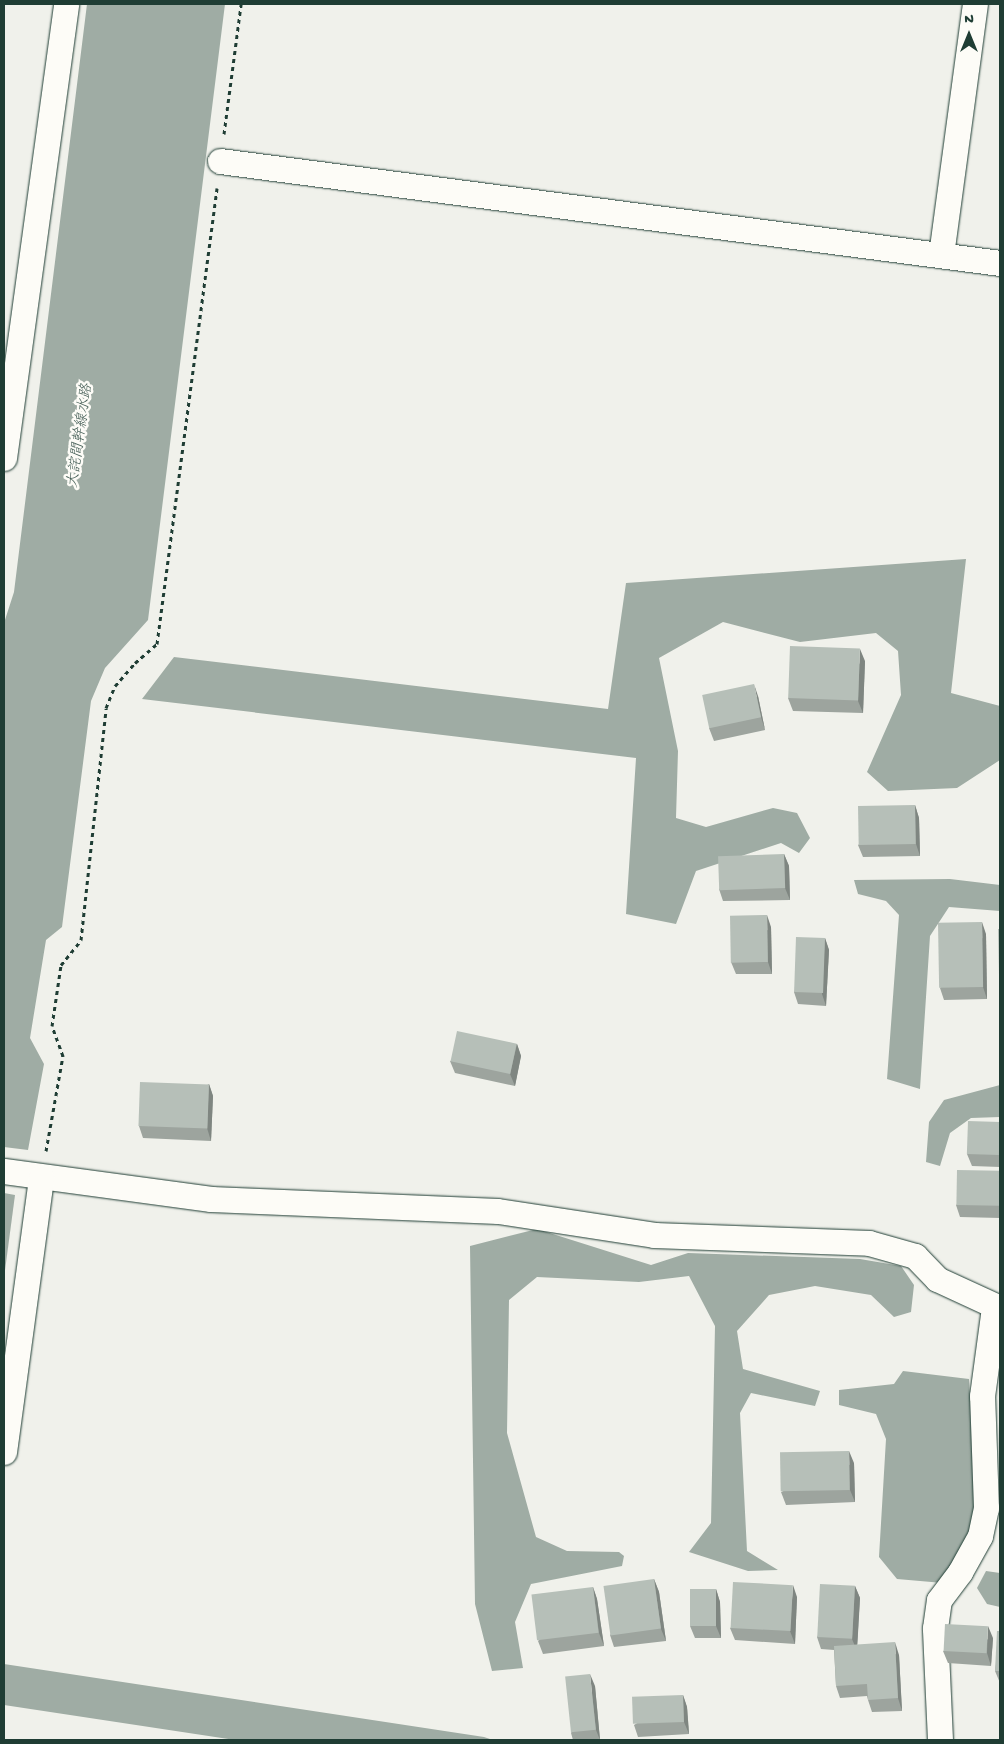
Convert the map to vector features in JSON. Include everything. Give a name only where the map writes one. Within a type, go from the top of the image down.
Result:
[{"type":"street","points":[[4,458],[66,4]]},
{"type":"street","points":[[941,255],[975,4]]},
{"type":"street","points":[[220,161],[1000,263]]},
{"type":"street","points":[[4,1171],[211,1199],[498,1211],[654,1235],[869,1243],[915,1256],[937,1279],[997,1308],[982,1396],[986,1508],[980,1536],[960,1572],[939,1600],[935,1628],[940,1740]]},
{"type":"street","points":[[4,1452],[41,1177]]},
{"type":"path","points":[[41,1177],[63,1056],[52,1026],[61,965],[81,940],[106,708],[116,686],[135,663],[157,644],[241,4]]},
{"type":"water","name":"大詫間幹線水路","points":[[87,4],[225,4],[148,620],[105,668],[91,701],[62,927],[46,940],[30,1038],[44,1064],[28,1150],[4,1147],[4,623],[14,592]]},
{"type":"water","points":[[966,559],[951,693],[1000,706],[1000,760],[957,788],[888,791],[867,772],[901,695],[898,651],[876,633],[800,642],[723,622],[659,658],[678,751],[676,818],[706,827],[773,808],[797,813],[810,838],[799,853],[781,843],[696,871],[676,924],[626,914],[636,758],[142,699],[174,657],[608,709],[626,583]]},
{"type":"water","points":[[950,879],[1000,885],[1000,911],[949,907],[930,936],[920,1089],[887,1079],[899,915],[886,901],[858,894],[854,880]]},
{"type":"water","points":[[1000,1085],[1000,1117],[971,1118],[950,1133],[940,1166],[926,1162],[929,1122],[944,1100]]},
{"type":"water","points":[[4,1193],[15,1195],[4,1278]]},
{"type":"water","points":[[537,1229],[651,1265],[688,1253],[860,1259],[901,1266],[914,1285],[911,1312],[894,1317],[871,1295],[815,1286],[769,1295],[737,1331],[743,1369],[820,1391],[815,1406],[751,1393],[740,1413],[747,1551],[778,1570],[748,1571],[689,1552],[711,1523],[715,1326],[689,1276],[639,1282],[537,1277],[509,1300],[507,1433],[536,1537],[567,1551],[619,1552],[624,1556],[622,1566],[531,1584],[515,1622],[523,1668],[492,1671],[475,1604],[470,1246]]},
{"type":"water","points":[[903,1371],[969,1379],[976,1508],[969,1536],[943,1583],[897,1579],[879,1557],[886,1439],[876,1414],[839,1405],[839,1390],[894,1384]]},
{"type":"water","points":[[986,1571],[1000,1573],[1000,1607],[987,1604],[977,1588]]},
{"type":"water","points":[[4,1664],[484,1737],[493,1740],[235,1740],[4,1705]]},
{"type":"building","points":[[790,646],[860,648],[858,700],[788,698]]},
{"type":"building","points":[[754,684],[761,717],[709,728],[702,695]]},
{"type":"building","points":[[915,805],[916,844],[859,845],[858,806]]},
{"type":"building","points":[[784,854],[785,888],[719,890],[718,856]]},
{"type":"building","points":[[767,915],[768,962],[731,963],[730,916]]},
{"type":"building","points":[[982,922],[983,987],[939,988],[938,923]]},
{"type":"building","points":[[998,929],[1000,929],[1000,975],[999,975]]},
{"type":"building","points":[[796,937],[825,938],[823,993],[794,992]]},
{"type":"building","points":[[457,1031],[517,1044],[510,1074],[451,1061]]},
{"type":"building","points":[[140,1082],[209,1084],[207,1128],[138,1126]]},
{"type":"building","points":[[968,1121],[1000,1122],[999,1155],[967,1154]]},
{"type":"building","points":[[957,1170],[1000,1171],[999,1206],[956,1205]]},
{"type":"building","points":[[849,1451],[850,1490],[781,1491],[780,1452]]},
{"type":"building","points":[[654,1579],[661,1629],[610,1636],[603,1586]]},
{"type":"building","points":[[733,1582],[793,1585],[791,1631],[731,1628]]},
{"type":"building","points":[[820,1584],[855,1586],[852,1639],[817,1637]]},
{"type":"building","points":[[593,1587],[599,1633],[537,1640],[531,1595]]},
{"type":"building","points":[[690,1589],[716,1589],[716,1626],[690,1626]]},
{"type":"building","points":[[945,1624],[988,1626],[987,1653],[944,1651]]},
{"type":"building","points":[[997,1631],[1000,1631],[1000,1671],[995,1671]]},
{"type":"building","points":[[895,1642],[898,1698],[868,1700],[867,1684],[836,1686],[834,1646]]},
{"type":"building","points":[[590,1674],[596,1730],[571,1732],[565,1677]]},
{"type":"building","points":[[683,1695],[684,1722],[633,1724],[632,1697]]}]
